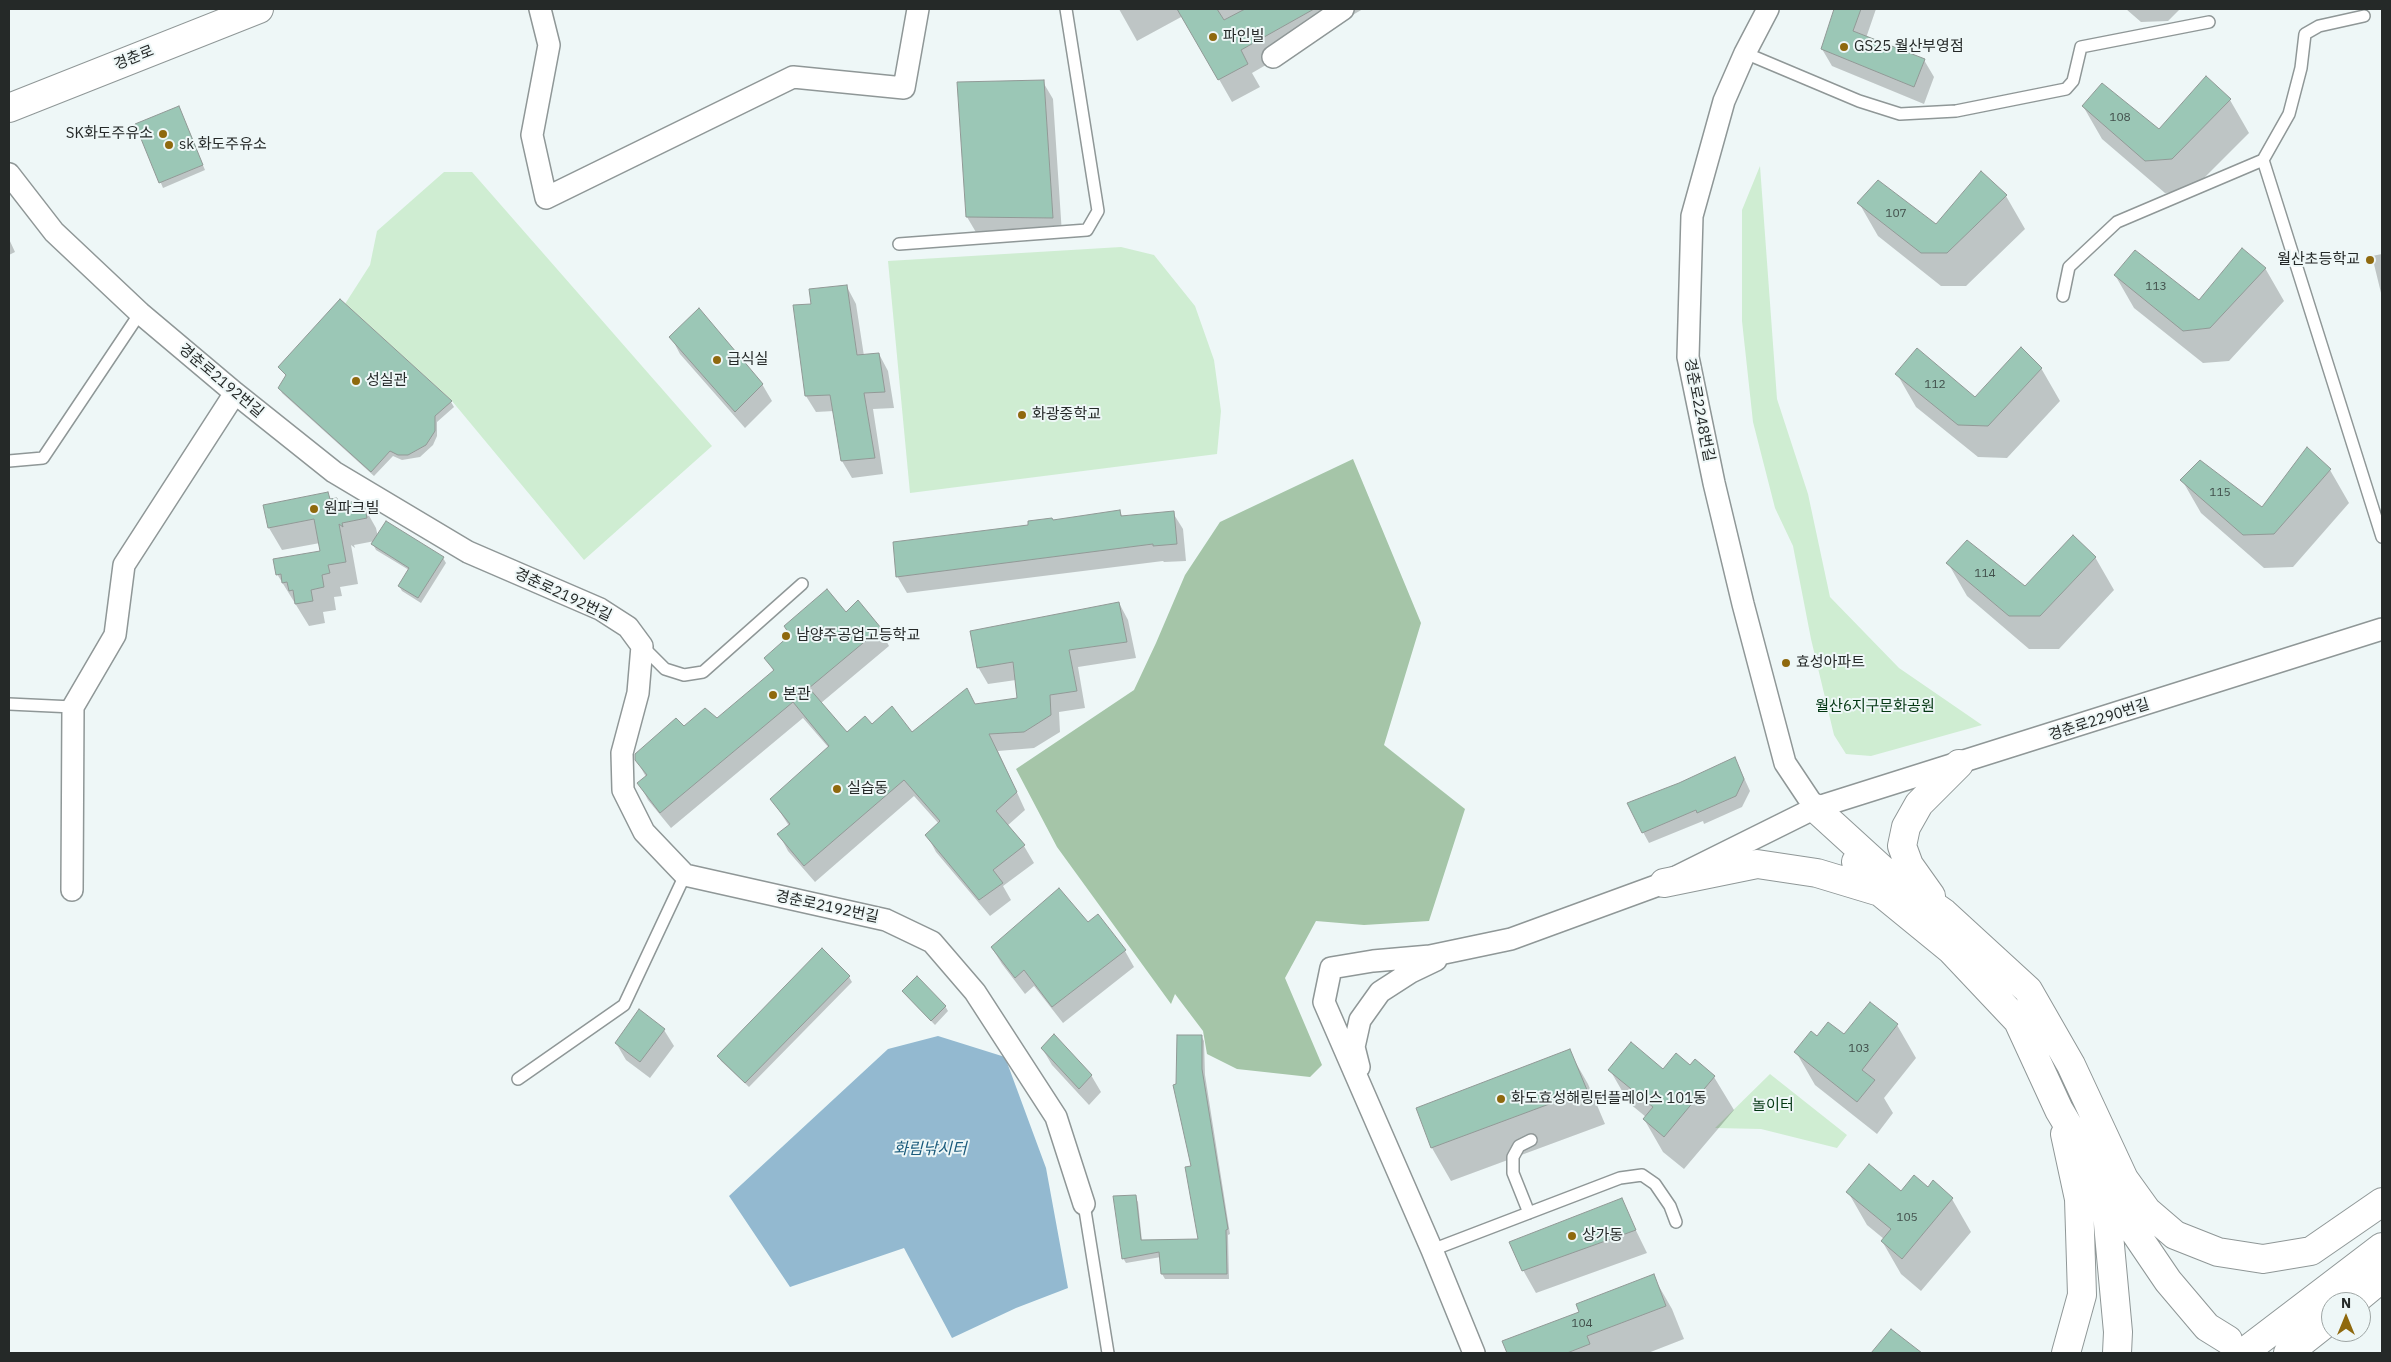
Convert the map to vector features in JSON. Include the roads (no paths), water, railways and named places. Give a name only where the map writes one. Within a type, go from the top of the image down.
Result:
[{"type":"main road","name":"경춘로","points":[[9,108],[259,9]]},
{"type":"main road","points":[[1944,913],[1909,865],[1902,846],[1906,827],[1919,804],[1959,764]]},
{"type":"main road","points":[[1815,808],[1880,892],[1951,950],[2018,1021],[2059,1110],[2104,1186],[2168,1281],[2207,1327],[2235,1346],[2382,1247]]},
{"type":"main road","points":[[1815,808],[1883,870],[1944,913],[2028,990],[2070,1065],[2124,1178],[2147,1211],[2175,1235],[2218,1252],[2263,1260],[2311,1251],[2382,1202]]},
{"type":"main road","points":[[1664,883],[1757,864],[1817,873],[1880,892]]},
{"type":"main road","points":[[2059,1110],[2079,1199],[2082,1295],[2066,1353]]},
{"type":"main road","points":[[2091,1110],[2104,1186],[2118,1332],[2116,1353]]},
{"type":"main road","points":[[2365,1292],[2382,1278]]},
{"type":"main road","points":[[2288,1353],[2321,1327]]},
{"type":"street","points":[[540,9],[549,45],[532,135],[546,198],[793,77],[904,88],[918,9]]},
{"type":"street","points":[[1272,57],[1343,9]]},
{"type":"street","name":"경춘로2248번길","points":[[1768,9],[1745,53],[1724,101],[1692,216],[1688,357],[1714,483],[1785,763],[1815,808]]},
{"type":"street","name":"경춘로2192번길","points":[[9,174],[54,232],[140,313],[235,394],[334,472],[468,552],[600,609],[628,627],[642,646]]},
{"type":"street","points":[[72,890],[74,707],[115,635],[124,565],[235,394]]},
{"type":"street","name":"경춘로2290번길","points":[[1455,951],[1512,939],[1664,883],[1815,808],[2382,629]]},
{"type":"street","points":[[642,646],[638,693],[622,753],[623,790],[644,832],[685,875]]},
{"type":"street","name":"경춘로2192번길","points":[[685,875],[886,920],[932,942],[975,992],[1056,1117],[1084,1204]]},
{"type":"street","points":[[1455,951],[1331,968],[1324,1002],[1432,1250],[1474,1353]]},
{"type":"street","points":[[1369,1106],[1354,1047],[1360,1020],[1380,992],[1411,972],[1455,951]]},
{"type":"lane","points":[[899,244],[1086,230],[1098,211],[1066,9]]},
{"type":"lane","points":[[2063,296],[2069,267],[2117,222],[2263,160],[2289,114],[2301,68],[2305,34],[2319,26],[2364,16]]},
{"type":"lane","points":[[1745,53],[1859,101],[1900,114],[1956,111],[2066,89],[2073,82],[2081,47],[2209,22]]},
{"type":"lane","points":[[2263,160],[2382,537]]},
{"type":"lane","points":[[9,461],[43,458],[140,313]]},
{"type":"lane","points":[[642,646],[665,669],[684,675],[703,672],[802,584]]},
{"type":"lane","points":[[9,704],[74,707]]},
{"type":"lane","points":[[518,1079],[624,1005],[685,875]]},
{"type":"lane","points":[[1529,1213],[1513,1173],[1513,1157],[1519,1146],[1531,1140]]},
{"type":"lane","points":[[1432,1250],[1620,1178],[1642,1175],[1655,1184],[1670,1206],[1676,1222]]},
{"type":"lane","points":[[1084,1204],[1108,1353]]},
{"type":"water","name":"화림낚시터","points":[[938,1036],[1005,1057],[1046,1168],[1068,1288],[1016,1308],[952,1338],[904,1248],[790,1287],[729,1196],[888,1049]]},
{"type":"place","name":"파인빌","points":[[1213,37]]},
{"type":"place","name":"GS25 월산부영점","points":[[1844,47]]},
{"type":"place","name":"SK화도주유소","points":[[163,134]]},
{"type":"place","name":"sk 화도주유소","points":[[169,145]]},
{"type":"place","name":"월산초등학교","points":[[2370,260]]},
{"type":"place","name":"급식실","points":[[717,360]]},
{"type":"place","name":"성실관","points":[[356,381]]},
{"type":"place","name":"화광중학교","points":[[1022,415]]},
{"type":"place","name":"원파크빌","points":[[314,509]]},
{"type":"place","name":"남양주공업고등학교","points":[[786,636]]},
{"type":"place","name":"효성아파트","points":[[1786,663]]},
{"type":"place","name":"본관","points":[[773,695]]},
{"type":"place","name":"실습동","points":[[837,789]]},
{"type":"place","name":"화도효성해링턴플레이스 101동","points":[[1501,1099]]},
{"type":"place","name":"상가동","points":[[1572,1236]]},
{"type":"park label","name":"월산6지구문화공원","points":[[1875,707]]},
{"type":"park label","name":"놀이터","points":[[1773,1106]]}]
